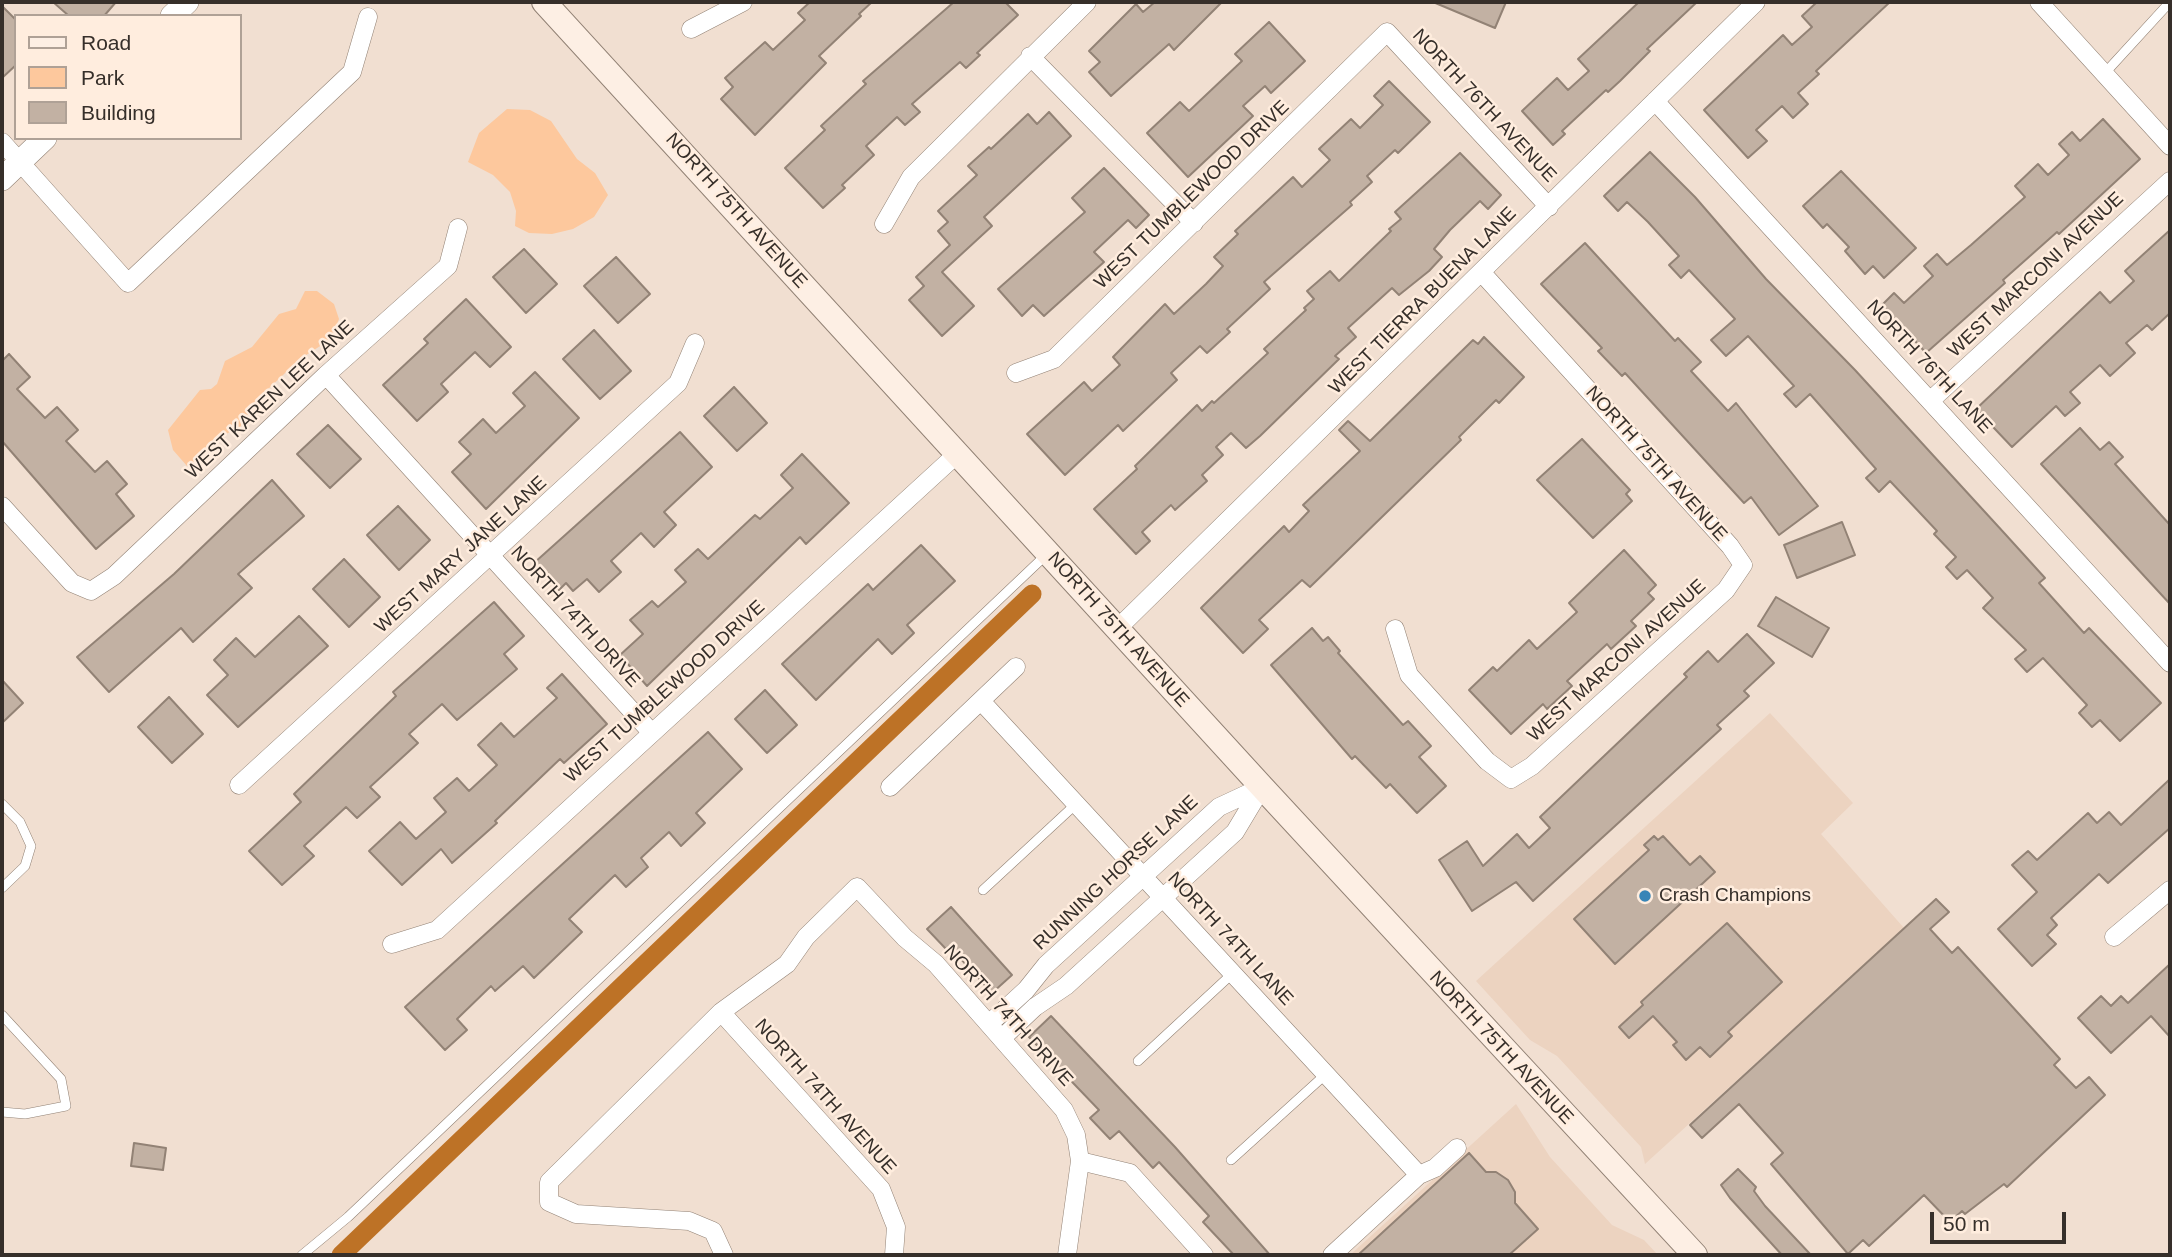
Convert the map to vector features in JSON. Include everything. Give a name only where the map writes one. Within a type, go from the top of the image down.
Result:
[{"type":"main road","name":"NORTH 75TH AVENUE","points":[[544,2],[1262,787],[1695,1255]]},
{"type":"street","points":[[691,29],[743,2]]},
{"type":"street","points":[[884,224],[911,177],[1087,2]]},
{"type":"street","name":"WEST TIERRA BUENA LANE","points":[[1117,629],[1482,274],[1756,2]]},
{"type":"street","points":[[2039,2],[2170,146]]},
{"type":"street","points":[[2,142],[128,283],[352,72],[368,17]]},
{"type":"street","name":"WEST TUMBLEWOOD DRIVE","points":[[1016,373],[1054,359],[1387,32]]},
{"type":"street","name":"NORTH 76TH AVENUE","points":[[1387,32],[1549,207]]},
{"type":"street","points":[[1030,56],[1194,223]]},
{"type":"street","name":"NORTH 76TH LANE","points":[[1655,101],[2170,663]]},
{"type":"street","points":[[2,179],[43,140]]},
{"type":"street","name":"WEST MARCONI AVENUE","points":[[1931,400],[2170,181]]},
{"type":"street","name":"WEST KAREN LEE LANE","points":[[2,506],[72,583],[91,591],[114,576],[326,375],[447,266],[458,228]]},
{"type":"street","name":"NORTH 75TH AVENUE","points":[[1482,274],[1730,545],[1743,565]]},
{"type":"street","name":"WEST MARY JANE LANE","points":[[239,785],[678,383],[695,343]]},
{"type":"street","name":"NORTH 74TH DRIVE","points":[[326,375],[651,732]]},
{"type":"street","name":"WEST TUMBLEWOOD DRIVE","points":[[392,944],[437,930],[957,454]]},
{"type":"street","name":"WEST MARCONI AVENUE","points":[[1395,629],[1409,675],[1487,761],[1511,779],[1532,766],[1726,590],[1743,565]]},
{"type":"street","points":[[890,788],[1016,667]]},
{"type":"street","name":"NORTH 74TH LANE","points":[[981,701],[1419,1175]]},
{"type":"street","points":[[1002,1038],[1035,1007],[1066,986],[1240,827],[1262,787]]},
{"type":"street","name":"RUNNING HORSE LANE","points":[[989,1023],[1026,990],[1046,965],[1219,807],[1262,787]]},
{"type":"street","name":"NORTH 74TH DRIVE","points":[[721,1012],[787,964],[806,937],[858,887],[989,1023],[1064,1110],[1076,1135],[1080,1161]]},
{"type":"street","points":[[2115,937],[2170,890]]},
{"type":"street","points":[[1046,965],[1066,986]]},
{"type":"street","points":[[721,1012],[549,1182],[549,1202],[576,1214],[689,1221],[713,1231],[724,1255]]},
{"type":"street","name":"NORTH 74TH AVENUE","points":[[721,1012],[881,1189],[896,1227],[894,1255]]},
{"type":"street","points":[[1332,1255],[1419,1175],[1435,1168],[1457,1147]]},
{"type":"street","points":[[1067,1255],[1080,1161],[1130,1173],[1204,1255]]},
{"type":"lane","points":[[2105,73],[2170,2]]},
{"type":"lane","points":[[302,1255],[357,1208],[1048,553]]},
{"type":"lane","points":[[2,804],[20,822],[31,846],[25,866],[2,888]]},
{"type":"lane","points":[[983,890],[1076,804]]},
{"type":"lane","points":[[1138,1061],[1233,973]]},
{"type":"lane","points":[[2,1015],[61,1079],[66,1106],[25,1114],[2,1112]]},
{"type":"lane","points":[[1231,1160],[1325,1074]]},
{"type":"shaded area","points":[[1770,713],[1853,803],[1821,834],[1904,928],[1645,1164],[1641,1147],[1557,1056],[1530,1040],[1476,981]]},
{"type":"shaded area","points":[[1516,1104],[1550,1157],[1612,1225],[1644,1240],[1658,1255],[1350,1255]]},
{"type":"green space","points":[[507,109],[530,110],[551,121],[577,159],[595,173],[608,195],[594,217],[573,229],[552,234],[529,233],[515,226],[516,211],[510,192],[493,175],[468,162],[479,133]]},
{"type":"green space","points":[[305,291],[317,291],[334,304],[339,319],[331,339],[300,359],[266,391],[240,427],[220,437],[194,465],[187,466],[173,450],[168,430],[200,390],[211,389],[217,384],[225,361],[252,347],[279,314],[296,309]]},
{"type":"building","points":[[53,2],[116,2],[106,14],[67,14]]},
{"type":"building","points":[[810,2],[872,2],[819,56],[826,63],[755,135],[721,99],[733,87],[725,78],[765,42],[773,50],[805,20],[798,13]]},
{"type":"building","points":[[954,2],[1005,2],[1018,15],[977,53],[980,55],[966,68],[960,62],[912,104],[920,112],[905,125],[897,117],[866,146],[874,155],[842,185],[845,188],[823,208],[785,168],[825,130],[821,126],[866,84],[863,81]]},
{"type":"building","points":[[1155,2],[1222,2],[1174,50],[1169,44],[1111,96],[1089,72],[1100,62],[1089,51],[1136,4],[1143,12]]},
{"type":"building","points":[[1433,2],[1506,2],[1495,28]]},
{"type":"building","points":[[1639,2],[1697,2],[1647,49],[1650,51],[1620,81],[1608,92],[1606,90],[1562,131],[1565,134],[1553,145],[1522,111],[1557,78],[1568,90],[1589,71],[1578,59]]},
{"type":"building","points":[[1817,2],[1890,2],[1816,71],[1819,74],[1798,93],[1808,104],[1793,118],[1782,106],[1756,130],[1767,141],[1748,158],[1704,110],[1783,35],[1792,45],[1812,27],[1802,16]]},
{"type":"building","points":[[2,6],[14,18],[14,67],[2,78]]},
{"type":"building","points":[[1269,22],[1305,61],[1271,93],[1265,86],[1243,106],[1253,116],[1188,177],[1147,133],[1180,102],[1189,111],[1242,61],[1235,54]]},
{"type":"building","points":[[1389,81],[1430,122],[1398,153],[1395,150],[1367,176],[1372,182],[1350,202],[1352,205],[1264,282],[1270,289],[1227,329],[1230,332],[1207,353],[1200,346],[1171,373],[1177,380],[1123,431],[1118,425],[1065,475],[1027,434],[1084,382],[1092,391],[1120,365],[1113,357],[1165,304],[1174,314],[1206,284],[1223,266],[1214,257],[1238,234],[1235,231],[1293,177],[1302,187],[1330,160],[1319,149],[1351,119],[1360,128],[1383,105],[1374,96]]},
{"type":"building","points":[[1049,112],[1071,136],[984,217],[992,226],[942,272],[974,306],[942,336],[909,300],[924,286],[916,277],[950,245],[938,231],[948,222],[938,211],[977,175],[968,166],[989,147],[991,149],[1028,114],[1037,124]]},
{"type":"building","points":[[2103,119],[2140,159],[2059,234],[2057,232],[2003,280],[2005,283],[1926,353],[1882,305],[1894,293],[1904,303],[1933,276],[1924,266],[1937,254],[1947,265],[2025,197],[2015,186],[2038,164],[2048,175],[2069,155],[2059,144],[2072,132],[2080,141]]},
{"type":"building","points":[[1650,152],[1695,197],[1766,279],[1855,370],[2045,578],[2039,583],[2084,633],[2089,628],[2161,703],[2120,741],[2100,720],[2092,727],[2079,713],[2087,705],[2043,658],[2027,672],[2015,659],[2026,650],[1983,608],[1993,598],[1967,570],[1957,579],[1946,567],[1956,557],[1934,534],[1937,531],[1890,481],[1879,492],[1866,478],[1876,469],[1810,394],[1796,407],[1784,394],[1794,386],[1748,336],[1726,356],[1711,340],[1735,319],[1689,270],[1681,278],[1669,265],[1679,256],[1627,202],[1618,211],[1604,196]]},
{"type":"building","points":[[1460,153],[1501,195],[1488,209],[1480,201],[1450,230],[1434,249],[1442,257],[1429,271],[1399,295],[1392,288],[1348,328],[1356,337],[1335,356],[1339,359],[1260,436],[1246,448],[1231,433],[1216,447],[1223,455],[1202,475],[1207,481],[1175,510],[1171,505],[1142,532],[1150,541],[1136,554],[1094,509],[1137,469],[1135,466],[1197,405],[1202,411],[1212,401],[1214,403],[1268,353],[1264,349],[1306,310],[1304,308],[1314,299],[1307,291],[1330,271],[1339,281],[1401,219],[1395,212]]},
{"type":"building","points":[[1104,168],[1149,215],[1136,228],[1128,220],[1094,252],[1104,262],[1044,316],[1033,305],[1022,316],[998,289],[1085,212],[1072,198]]},
{"type":"building","points":[[1841,171],[1916,248],[1884,278],[1873,266],[1865,274],[1845,251],[1849,247],[1827,224],[1823,228],[1803,206]]},
{"type":"building","points":[[2170,230],[2170,313],[2152,330],[2147,325],[2126,343],[2135,353],[2110,376],[2100,365],[2070,392],[2080,403],[2065,416],[2056,406],[2012,447],[1976,409],[2100,292],[2110,303],[2134,281],[2125,271]]},
{"type":"building","points":[[1585,243],[1675,341],[1678,338],[1701,362],[1691,371],[1728,411],[1736,403],[1818,506],[1779,535],[1751,497],[1744,503],[1625,373],[1622,376],[1598,351],[1602,348],[1541,284]]},
{"type":"building","points":[[524,249],[557,284],[526,313],[493,277]]},
{"type":"building","points":[[616,257],[650,294],[618,323],[584,286]]},
{"type":"building","points":[[466,299],[511,347],[490,367],[475,352],[441,384],[448,392],[417,421],[383,385],[428,343],[424,339]]},
{"type":"building","points":[[594,330],[631,371],[600,399],[563,359]]},
{"type":"building","points":[[1484,337],[1524,377],[1499,403],[1496,400],[1459,437],[1461,440],[1310,587],[1302,580],[1259,620],[1268,629],[1243,653],[1201,608],[1284,526],[1289,532],[1309,511],[1303,505],[1360,451],[1339,430],[1348,421],[1370,441],[1473,340],[1478,344]]},
{"type":"building","points":[[9,354],[30,377],[17,389],[45,418],[57,407],[78,430],[66,441],[95,472],[107,461],[127,484],[116,494],[134,516],[96,549],[2,441],[2,361]]},
{"type":"building","points":[[535,372],[579,418],[486,509],[452,472],[471,454],[459,442],[483,419],[496,433],[525,406],[513,393]]},
{"type":"building","points":[[734,387],[767,423],[737,451],[704,416]]},
{"type":"building","points":[[328,425],[361,459],[330,488],[297,454]]},
{"type":"building","points":[[2080,428],[2100,450],[2109,442],[2123,457],[2115,464],[2170,525],[2170,604],[2041,464]]},
{"type":"building","points":[[680,432],[712,467],[664,512],[676,525],[654,547],[641,533],[611,561],[621,572],[599,592],[587,579],[573,591],[566,583],[559,590],[534,563]]},
{"type":"building","points":[[1582,439],[1630,490],[1626,494],[1632,501],[1593,538],[1537,480]]},
{"type":"building","points":[[802,454],[849,503],[806,544],[800,537],[647,686],[620,655],[643,634],[630,620],[652,601],[658,607],[686,582],[675,570],[698,549],[708,559],[755,515],[760,519],[793,488],[781,475]]},
{"type":"building","points":[[272,480],[304,516],[238,574],[252,588],[193,642],[181,628],[109,692],[77,657],[174,574]]},
{"type":"building","points":[[398,506],[430,540],[399,570],[367,535]]},
{"type":"building","points":[[1842,522],[1855,555],[1797,578],[1784,545]]},
{"type":"building","points":[[921,545],[955,581],[907,625],[914,633],[892,654],[878,639],[816,700],[782,664],[868,584],[873,590]]},
{"type":"building","points":[[1624,550],[1656,585],[1648,593],[1654,599],[1631,621],[1636,626],[1611,649],[1607,644],[1567,681],[1572,686],[1547,709],[1543,704],[1511,734],[1469,690],[1493,667],[1497,671],[1529,640],[1537,649],[1577,612],[1569,603]]},
{"type":"building","points":[[344,559],[380,597],[349,627],[313,589]]},
{"type":"building","points":[[1776,597],[1829,628],[1812,657],[1758,626]]},
{"type":"building","points":[[494,602],[524,636],[504,654],[517,669],[457,720],[442,704],[409,734],[418,743],[370,787],[380,797],[357,818],[346,807],[304,846],[314,856],[282,885],[249,851],[301,802],[294,794],[396,696],[393,692]]},
{"type":"building","points":[[299,616],[328,646],[238,727],[207,695],[228,675],[214,660],[236,638],[255,657]]},
{"type":"building","points":[[1312,628],[1323,641],[1328,637],[1340,651],[1338,653],[1403,725],[1408,721],[1431,746],[1419,757],[1446,786],[1417,813],[1390,784],[1386,788],[1355,756],[1352,759],[1271,665]]},
{"type":"building","points":[[1747,634],[1774,663],[1744,691],[1749,696],[1717,725],[1721,729],[1533,901],[1516,882],[1472,911],[1439,860],[1467,841],[1483,866],[1517,834],[1529,848],[1550,828],[1540,817],[1687,677],[1684,674],[1708,651],[1718,662]]},
{"type":"building","points":[[562,674],[607,724],[564,763],[560,759],[495,821],[497,823],[452,863],[441,849],[402,885],[369,851],[400,822],[416,839],[446,812],[434,798],[457,778],[469,791],[497,765],[478,745],[501,723],[514,737],[557,698],[547,688]]},
{"type":"building","points":[[2,680],[23,703],[2,723]]},
{"type":"building","points":[[765,690],[797,725],[767,753],[735,719]]},
{"type":"building","points":[[169,697],[203,734],[172,763],[138,727]]},
{"type":"building","points":[[708,732],[742,769],[696,813],[705,823],[681,846],[669,832],[641,858],[648,867],[626,887],[615,875],[569,919],[582,932],[534,978],[523,966],[495,991],[491,986],[457,1019],[467,1030],[445,1050],[405,1007]]},
{"type":"building","points":[[2170,779],[2170,828],[2108,883],[2099,874],[2051,918],[2057,925],[2047,935],[2056,944],[2032,966],[1998,929],[2037,892],[2012,865],[2028,851],[2037,860],[2088,813],[2097,823],[2109,812],[2121,825]]},
{"type":"building","name":"Crash Champions","points":[[1654,836],[1658,840],[1663,836],[1690,865],[1700,856],[1715,872],[1615,964],[1574,919],[1649,850],[1644,845]]},
{"type":"building","points":[[1936,899],[1949,912],[1930,929],[1952,953],[1958,947],[2060,1059],[2054,1065],[2076,1088],[2089,1077],[2105,1095],[2007,1187],[2004,1184],[1965,1214],[1962,1211],[1950,1222],[1924,1195],[1869,1246],[1863,1240],[1848,1254],[1771,1164],[1783,1153],[1739,1104],[1702,1138],[1690,1125]]},
{"type":"building","points":[[951,907],[1012,975],[992,993],[949,946],[946,949],[927,929]]},
{"type":"building","points":[[1727,923],[1782,982],[1728,1032],[1732,1036],[1710,1057],[1700,1047],[1686,1060],[1673,1045],[1677,1042],[1653,1016],[1629,1038],[1619,1027],[1643,1005],[1641,1002]]},
{"type":"building","points":[[2170,964],[2170,1037],[2151,1016],[2111,1053],[2078,1018],[2101,996],[2111,1006],[2121,996],[2128,1003]]},
{"type":"building","points":[[1051,1016],[1175,1147],[1270,1255],[1234,1255],[1203,1222],[1209,1216],[1159,1162],[1153,1168],[1119,1131],[1110,1139],[1090,1118],[1099,1110],[1029,1037]]},
{"type":"building","points":[[134,1143],[166,1148],[163,1170],[131,1166]]},
{"type":"building","points":[[1469,1153],[1486,1172],[1496,1172],[1508,1180],[1515,1192],[1515,1203],[1538,1229],[1509,1255],[1358,1255]]},
{"type":"building","points":[[1738,1169],[1756,1187],[1754,1191],[1765,1206],[1811,1255],[1782,1255],[1730,1198],[1721,1185]]},
{"type":"waterway","points":[[341,1255],[1032,594]]},
{"type":"place","name":"Crash Champions","points":[[1645,896]]}]
